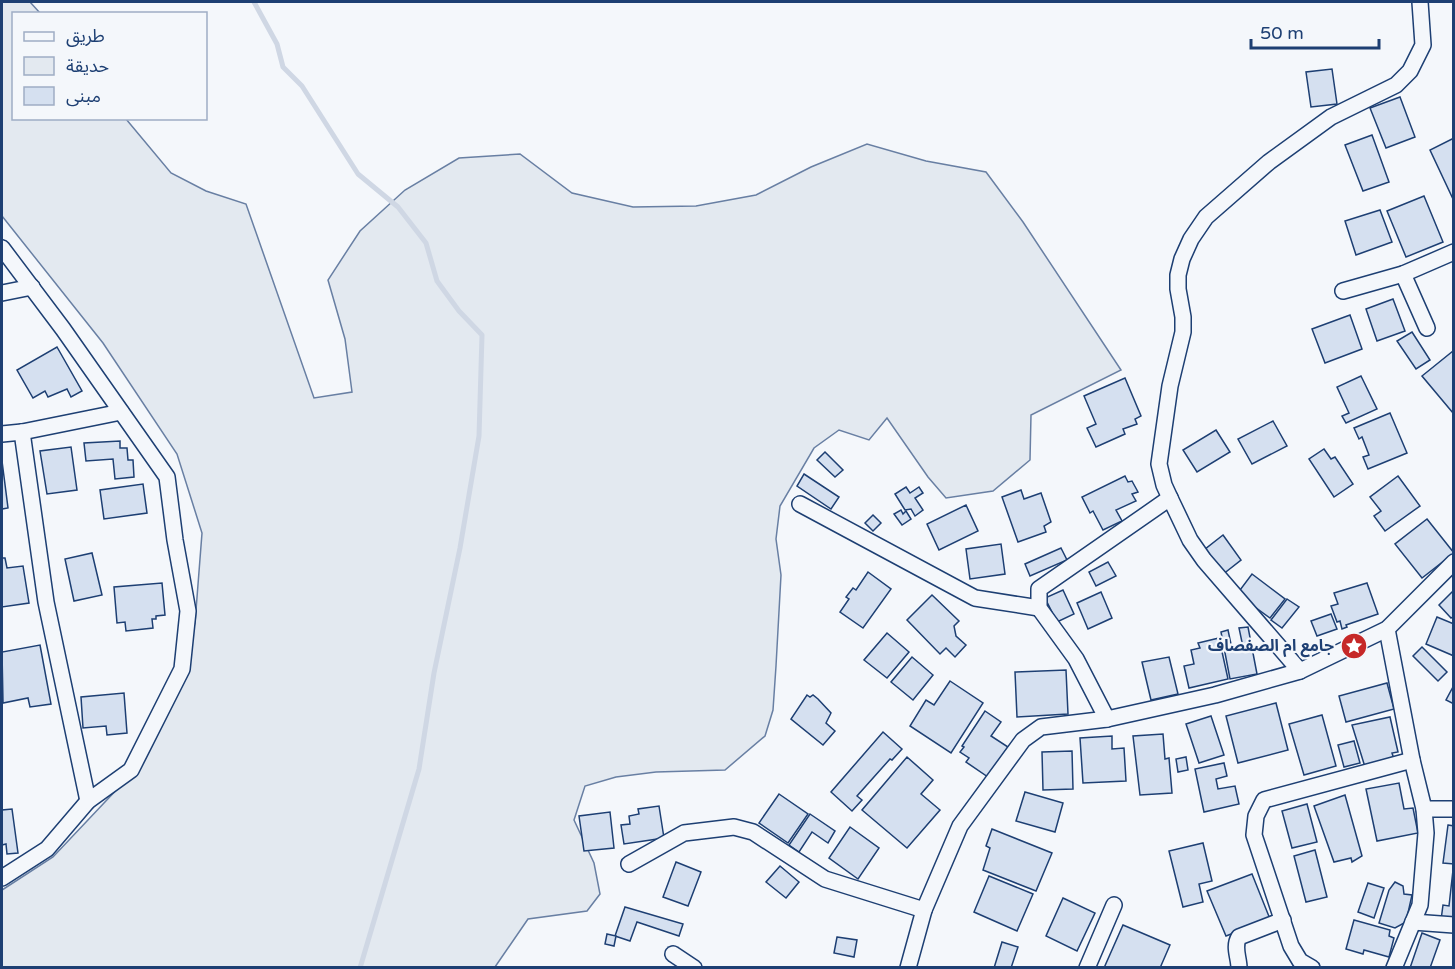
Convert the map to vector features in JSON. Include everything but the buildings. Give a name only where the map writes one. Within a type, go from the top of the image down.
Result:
[{"type":"street","points":[[1300,671],[1204,560],[1190,540],[1164,485],[1159,464],[1170,386],[1183,332],[1178,275],[1191,239],[1198,227],[1212,212],[1284,150],[1331,117],[1396,85],[1410,71],[1423,45],[1420,2]]},
{"type":"street","points":[[2,248],[167,477],[174,540],[188,611],[182,669],[131,770],[88,801],[47,849],[2,878]]},
{"type":"street","points":[[1343,291],[1403,274],[1454,252]]},
{"type":"street","points":[[1403,274],[1427,328]]},
{"type":"street","points":[[2,293],[32,287]]},
{"type":"street","points":[[2,434],[121,412]]},
{"type":"street","points":[[22,432],[46,602],[88,801]]},
{"type":"street","points":[[1107,719],[1076,659],[1040,609],[1039,589],[1170,498]]},
{"type":"street","points":[[800,504],[975,598],[1040,609]]},
{"type":"street","points":[[908,968],[924,910],[960,826],[1023,740],[1041,727],[1107,719],[1215,695],[1300,671],[1387,630],[1454,562]]},
{"type":"street","points":[[1387,630],[1412,760],[1424,809],[1426,833],[1420,905],[1394,968]]},
{"type":"street","points":[[1308,967],[1294,953],[1254,835],[1256,816],[1264,800],[1412,760]]},
{"type":"street","points":[[1424,809],[1454,809]]},
{"type":"street","points":[[629,864],[684,833],[734,827],[753,832],[825,879],[924,910]]},
{"type":"street","points":[[1087,968],[1114,905]]},
{"type":"street","points":[[1239,968],[1236,945],[1239,938],[1282,920]]},
{"type":"street","points":[[1413,922],[1454,925]]},
{"type":"street","points":[[673,954],[694,968]]},
{"type":"green space","points":[[2,2],[30,2],[39,12],[12,12],[12,120],[127,120],[171,173],[206,191],[246,204],[314,398],[352,392],[345,339],[328,280],[360,231],[405,190],[459,158],[520,154],[572,193],[633,207],[696,206],[756,195],[811,167],[867,144],[926,161],[986,172],[1023,222],[1121,370],[1031,415],[1030,460],[993,491],[946,498],[928,477],[887,418],[869,440],[839,430],[814,448],[780,506],[776,539],[781,575],[776,666],[773,710],[765,736],[725,770],[656,772],[616,777],[585,786],[574,820],[594,863],[600,894],[587,911],[528,919],[495,967],[2,967],[2,890],[53,857],[121,785],[165,714],[195,623],[202,533],[177,454],[103,343],[2,216]]},
{"type":"waterway","points":[[254,2],[277,44],[283,67],[302,86],[358,174],[398,207],[426,243],[437,281],[459,311],[482,335],[479,436],[460,548],[434,673],[419,769],[360,968]]},
{"type":"place","name":"جامع ام الصفصاف","points":[[1354,646]]}]
